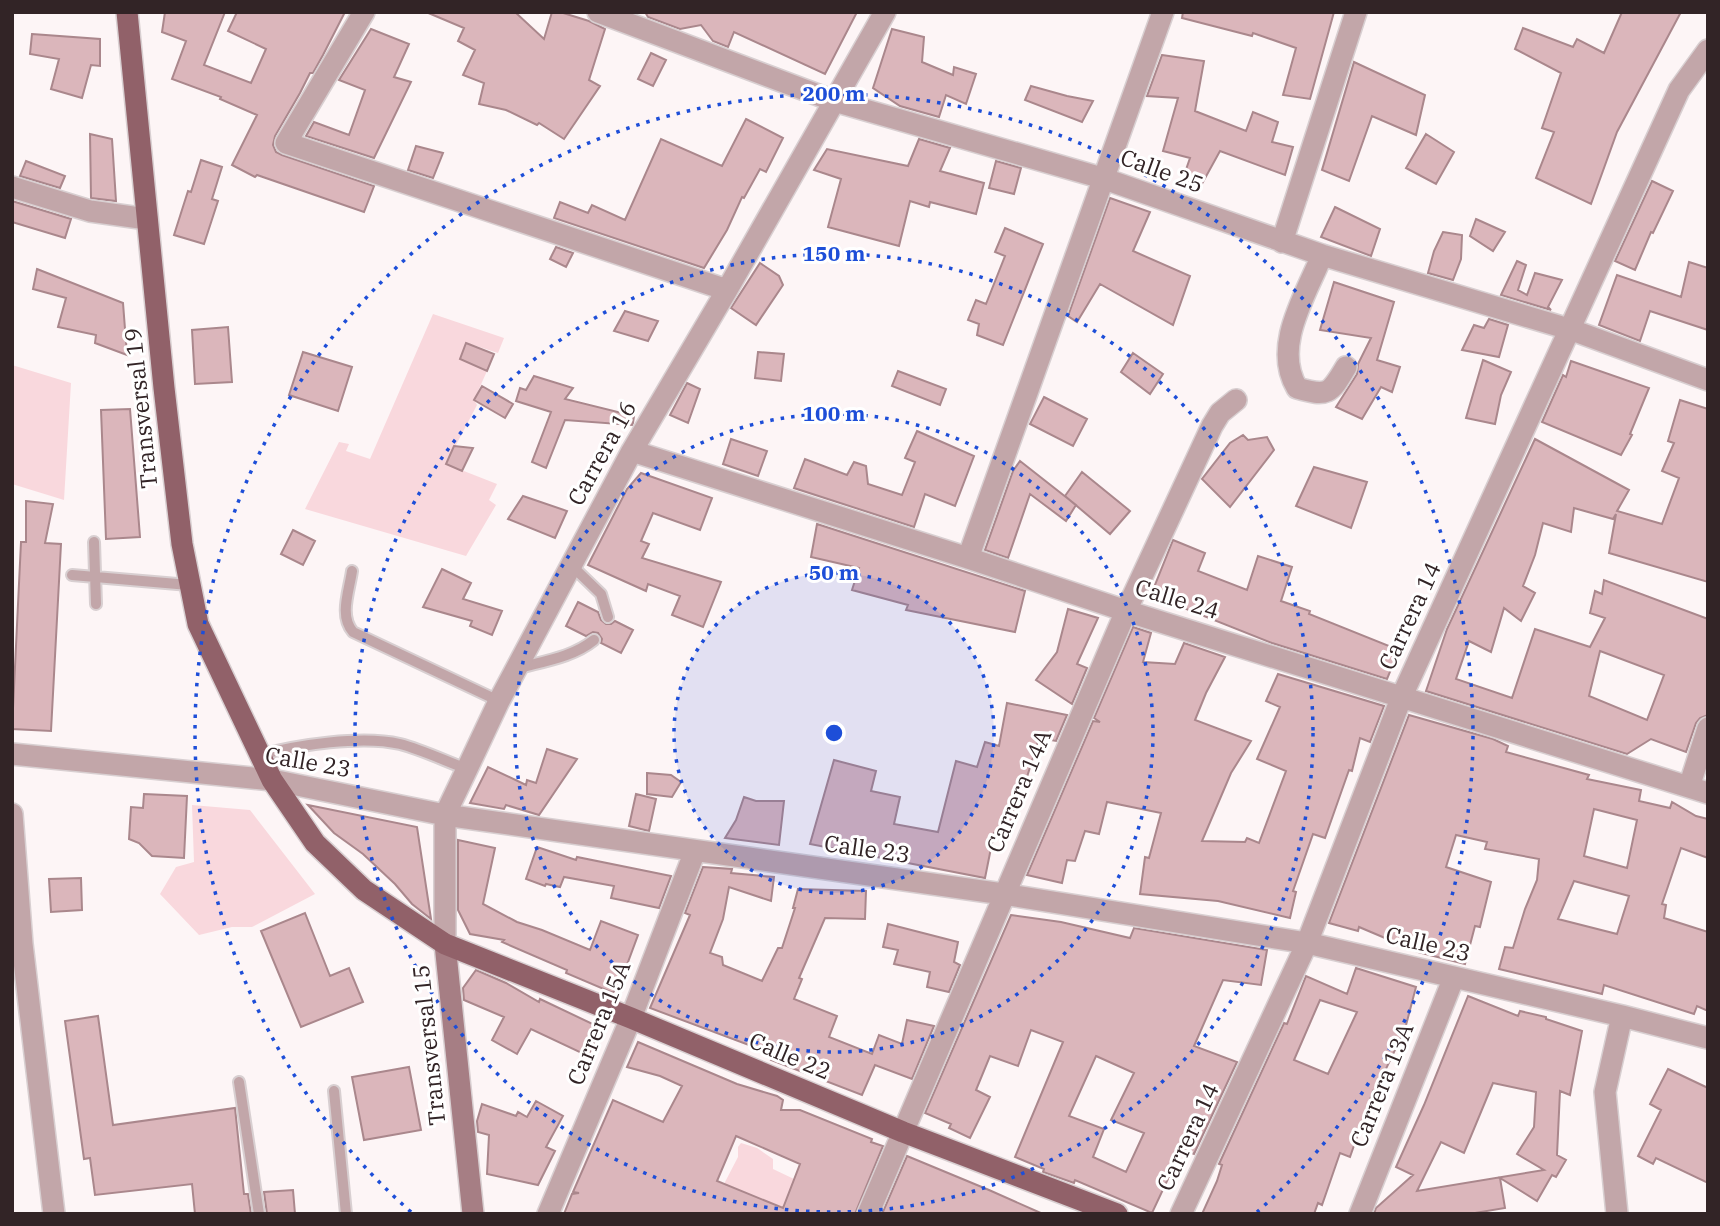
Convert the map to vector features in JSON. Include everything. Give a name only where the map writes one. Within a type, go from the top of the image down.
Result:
[{"type":"main road","name":"Transversal 19","points":[[127,12],[166,401],[189,585],[198,624],[272,780]]},
{"type":"main road","name":"Transversal 15","points":[[272,780],[315,843],[365,890],[445,944]]},
{"type":"main road","name":"Calle 22","points":[[445,944],[631,1018],[903,1132],[1117,1214]]},
{"type":"street","points":[[364,12],[286,143],[727,290]]},
{"type":"street","name":"Calle 25","points":[[598,12],[834,101],[1102,178],[1322,256],[1572,330],[1708,380]]},
{"type":"street","name":"Carrera 16","points":[[445,944],[445,815],[499,701],[632,451],[885,12]]},
{"type":"street","points":[[968,558],[1163,12]]},
{"type":"street","points":[[1282,242],[1356,12]]},
{"type":"street","name":"Carrera 14","points":[[1181,1214],[1307,943],[1402,696],[1572,330],[1679,90],[1708,50]]},
{"type":"street","points":[[12,187],[90,211],[148,219]]},
{"type":"street","points":[[1322,256],[1290,335],[1290,376],[1297,388],[1318,394],[1328,393],[1346,367]]},
{"type":"street","name":"Carrera 14A","points":[[868,1214],[1126,611],[1212,426],[1220,413],[1236,400]]},
{"type":"street","name":"Calle 24","points":[[632,451],[1126,611],[1698,790]]},
{"type":"street","points":[[1698,790],[1708,728]]},
{"type":"street","name":"Calle 23","points":[[12,754],[272,780],[445,815],[1003,894],[1307,943],[1708,1038]]},
{"type":"street","points":[[12,814],[17,944],[54,1214]]},
{"type":"street","name":"Carrera 15A","points":[[548,1214],[631,1018],[695,851]]},
{"type":"street","name":"Transversal 15","points":[[445,944],[473,1214]]},
{"type":"street","name":"Carrera 13A","points":[[1360,1214],[1454,976]]},
{"type":"street","points":[[1617,1214],[1605,1092],[1622,1016]]},
{"type":"lane","points":[[94,542],[96,604]]},
{"type":"lane","points":[[571,565],[601,594],[608,617]]},
{"type":"lane","points":[[352,571],[345,611],[346,624],[353,632],[499,701]]},
{"type":"lane","points":[[72,575],[189,585]]},
{"type":"lane","points":[[516,668],[563,656],[594,640]]},
{"type":"lane","points":[[260,755],[288,747],[378,741],[401,744],[467,769]]},
{"type":"lane","points":[[239,1082],[259,1214]]},
{"type":"lane","points":[[334,1091],[346,1214]]},
{"type":"shaded area","points":[[433,314],[504,338],[498,353],[467,343],[460,359],[487,371],[474,400],[477,405],[446,464],[497,484],[489,500],[496,505],[466,556],[305,509],[339,442],[349,444],[346,451],[370,459]]},
{"type":"shaded area","points":[[12,365],[71,383],[64,500],[12,484]]},
{"type":"shaded area","points":[[192,805],[250,810],[315,894],[252,927],[232,927],[199,935],[160,894],[176,867],[194,862]]},
{"type":"shaded area","points":[[741,1143],[757,1148],[773,1159],[773,1169],[794,1179],[783,1208],[724,1184],[738,1157]]},
{"type":"building","points":[[165,12],[225,12],[204,65],[251,83],[266,49],[228,31],[237,12],[345,12],[313,73],[310,73],[275,136],[273,145],[276,152],[282,155],[374,186],[364,212],[257,175],[255,177],[232,165],[257,115],[220,99],[221,97],[172,79],[186,41],[162,32]]},
{"type":"building","points":[[426,12],[515,12],[544,39],[552,12],[589,21],[605,29],[589,80],[600,86],[564,139],[539,123],[537,125],[506,110],[479,104],[484,83],[463,75],[475,50],[458,41],[464,28]]},
{"type":"building","points":[[645,12],[857,12],[825,74],[734,32],[728,47],[713,41],[701,25],[680,29],[648,17]]},
{"type":"building","points":[[1183,12],[1334,12],[1310,99],[1283,95],[1296,48],[1253,33],[1252,36],[1182,18]]},
{"type":"building","points":[[1622,12],[1681,12],[1617,132],[1591,204],[1536,178],[1554,132],[1542,128],[1561,73],[1515,49],[1523,28],[1573,47],[1577,39],[1604,53]]},
{"type":"building","points":[[371,29],[409,44],[394,77],[411,82],[374,158],[306,136],[314,122],[349,135],[365,90],[339,80]]},
{"type":"building","points":[[892,29],[924,37],[922,62],[953,75],[954,67],[976,74],[966,104],[946,95],[939,117],[900,106],[873,88]]},
{"type":"building","points":[[32,34],[100,39],[100,66],[91,65],[82,98],[51,89],[59,59],[30,54]]},
{"type":"building","points":[[651,53],[666,60],[653,86],[638,79]]},
{"type":"building","points":[[1162,55],[1204,61],[1195,111],[1246,131],[1253,112],[1278,122],[1272,142],[1293,147],[1285,175],[1220,151],[1198,191],[1181,184],[1190,158],[1163,151],[1178,98],[1147,96]]},
{"type":"building","points":[[1354,62],[1425,95],[1416,135],[1372,116],[1349,181],[1322,170]]},
{"type":"building","points":[[1031,86],[1093,101],[1082,122],[1025,100]]},
{"type":"building","points":[[746,119],[783,138],[766,172],[760,169],[744,198],[742,197],[727,230],[704,268],[554,218],[560,202],[588,213],[592,205],[625,220],[661,139],[722,166]]},
{"type":"building","points":[[90,134],[112,139],[116,201],[91,198]]},
{"type":"building","points":[[1426,134],[1454,152],[1436,184],[1406,168]]},
{"type":"building","points":[[919,139],[950,148],[940,171],[984,183],[976,214],[930,202],[929,207],[910,201],[899,246],[828,227],[841,179],[814,170],[827,149],[908,166]]},
{"type":"building","points":[[416,146],[443,153],[433,178],[408,170]]},
{"type":"building","points":[[201,160],[222,167],[212,199],[218,201],[204,244],[174,235]]},
{"type":"building","points":[[26,161],[65,176],[60,188],[20,176]]},
{"type":"building","points":[[996,161],[1021,168],[1014,194],[989,188]]},
{"type":"building","points":[[1652,181],[1673,191],[1635,270],[1615,261]]},
{"type":"building","points":[[1110,198],[1150,212],[1133,251],[1190,276],[1173,325],[1100,284],[1077,322],[1068,316]]},
{"type":"building","points":[[12,201],[71,219],[65,238],[12,222]]},
{"type":"building","points":[[1335,207],[1380,229],[1371,256],[1321,237]]},
{"type":"building","points":[[1476,219],[1505,232],[1493,251],[1470,236]]},
{"type":"building","points":[[1005,228],[1043,244],[1003,345],[977,335],[979,324],[968,320],[976,300],[986,304],[1005,256],[995,252]]},
{"type":"building","points":[[1443,232],[1462,235],[1461,259],[1453,280],[1428,273]]},
{"type":"building","points":[[556,247],[573,253],[566,267],[550,259]]},
{"type":"building","points":[[1517,261],[1526,265],[1518,290],[1527,295],[1535,273],[1562,280],[1548,307],[1551,310],[1501,295]]},
{"type":"building","points":[[1689,262],[1708,268],[1708,330],[1650,311],[1640,341],[1599,325],[1617,275],[1681,297]]},
{"type":"building","points":[[760,263],[779,276],[783,285],[756,325],[731,308]]},
{"type":"building","points":[[37,269],[123,303],[127,355],[95,343],[96,335],[58,327],[66,298],[33,289]]},
{"type":"building","points":[[1334,282],[1394,302],[1377,360],[1400,367],[1392,392],[1381,387],[1362,419],[1336,407],[1357,374],[1358,364],[1371,338],[1320,330]]},
{"type":"building","points":[[625,311],[658,321],[648,341],[614,331]]},
{"type":"building","points":[[1489,319],[1508,325],[1499,357],[1462,350],[1474,325],[1484,328]]},
{"type":"building","points":[[228,327],[232,382],[195,384],[192,330]]},
{"type":"building","points":[[466,343],[494,354],[487,371],[460,359]]},
{"type":"building","points":[[303,352],[352,367],[338,411],[289,395]]},
{"type":"building","points":[[758,352],[784,354],[781,381],[755,378]]},
{"type":"building","points":[[1133,353],[1163,374],[1150,394],[1121,372]]},
{"type":"building","points":[[1483,360],[1511,372],[1501,395],[1495,424],[1466,418]]},
{"type":"building","points":[[1571,361],[1649,388],[1630,434],[1632,435],[1621,455],[1542,422],[1563,375],[1566,377]]},
{"type":"building","points":[[898,371],[946,389],[940,405],[892,386]]},
{"type":"building","points":[[534,376],[573,388],[565,399],[634,416],[633,423],[565,420],[546,468],[532,462],[551,412],[516,401],[520,388],[526,390]]},
{"type":"building","points":[[687,383],[700,389],[688,423],[670,415]]},
{"type":"building","points":[[482,386],[513,404],[505,418],[474,400]]},
{"type":"building","points":[[1044,397],[1087,419],[1073,446],[1030,424]]},
{"type":"building","points":[[1680,400],[1708,409],[1708,582],[1609,553],[1616,514],[1613,519],[1574,508],[1571,532],[1543,523],[1523,586],[1535,593],[1521,621],[1504,608],[1491,652],[1469,641],[1456,679],[1512,698],[1535,629],[1590,647],[1605,618],[1590,613],[1595,591],[1602,594],[1604,580],[1708,619],[1708,715],[1696,723],[1686,752],[1651,739],[1627,754],[1426,691],[1447,629],[1535,439],[1629,490],[1617,511],[1662,524],[1679,478],[1662,471],[1674,443],[1668,441]],"holes":[[[1600,651],[1664,675],[1647,720],[1589,696]]]},
{"type":"building","points":[[130,409],[140,537],[106,539],[101,410]]},
{"type":"building","points":[[917,431],[974,456],[955,506],[925,494],[914,527],[794,488],[805,459],[847,475],[854,462],[866,466],[868,484],[902,495],[915,462],[905,458]]},
{"type":"building","points":[[1243,435],[1248,440],[1267,437],[1274,450],[1230,507],[1202,479],[1230,443]]},
{"type":"building","points":[[731,439],[767,451],[758,476],[723,464]]},
{"type":"building","points":[[454,446],[473,448],[462,471],[446,464]]},
{"type":"building","points":[[1020,461],[1076,505],[1066,521],[1030,494],[1008,558],[985,550],[1013,471]]},
{"type":"building","points":[[1314,467],[1367,482],[1351,528],[1296,506]]},
{"type":"building","points":[[1082,472],[1130,511],[1110,534],[1065,496]]},
{"type":"building","points":[[641,473],[712,498],[700,530],[653,513],[641,541],[649,544],[642,558],[721,582],[703,627],[672,615],[680,596],[648,584],[646,591],[588,565],[627,489]]},
{"type":"building","points":[[523,496],[567,511],[555,538],[508,519]]},
{"type":"building","points":[[26,501],[53,504],[45,543],[61,544],[51,731],[12,729],[21,542],[26,542]]},
{"type":"building","points":[[817,524],[1025,591],[1015,632],[906,610],[908,605],[852,590],[859,568],[811,557]]},
{"type":"building","points":[[293,530],[315,541],[303,565],[281,554]]},
{"type":"building","points":[[1173,540],[1205,553],[1198,571],[1247,590],[1258,556],[1292,567],[1281,601],[1399,650],[1387,679],[1272,643],[1151,595]]},
{"type":"building","points":[[442,569],[471,583],[463,599],[502,611],[492,635],[470,626],[472,621],[423,607]]},
{"type":"building","points":[[578,602],[598,612],[606,624],[615,621],[633,630],[621,653],[601,643],[602,639],[598,633],[593,632],[586,636],[566,626]]},
{"type":"building","points":[[1068,609],[1098,618],[1077,664],[1087,668],[1072,704],[1036,680],[1057,652]]},
{"type":"building","points":[[1133,627],[1151,633],[1143,662],[1175,664],[1184,643],[1225,657],[1195,720],[1251,741],[1231,773],[1202,841],[1245,842],[1247,838],[1259,843],[1286,771],[1257,759],[1280,707],[1266,701],[1278,674],[1384,706],[1370,742],[1360,738],[1352,771],[1349,770],[1325,838],[1313,834],[1293,891],[1296,892],[1290,918],[1218,901],[1140,894],[1145,857],[1149,858],[1161,813],[1107,802],[1099,834],[1085,831],[1075,861],[1067,860],[1062,883],[1027,875],[1093,721],[1100,722],[1094,718]]},
{"type":"building","points":[[1007,703],[1067,715],[1056,741],[1039,738],[1027,777],[1022,776],[1007,836],[994,833],[985,878],[810,844],[834,760],[876,771],[871,791],[900,797],[894,824],[938,832],[956,761],[977,767],[985,742],[999,746]]},
{"type":"building","points":[[1409,715],[1493,739],[1508,746],[1506,752],[1589,775],[1587,779],[1641,790],[1639,801],[1670,808],[1672,802],[1696,816],[1708,819],[1708,858],[1681,848],[1662,904],[1666,905],[1664,918],[1708,932],[1708,1011],[1697,1006],[1694,1014],[1604,985],[1602,994],[1499,969],[1505,947],[1513,948],[1537,880],[1539,859],[1485,849],[1487,842],[1456,835],[1446,867],[1491,882],[1480,927],[1475,926],[1465,964],[1418,952],[1359,927],[1358,931],[1329,923]],"holes":[[[1594,809],[1637,820],[1627,868],[1584,856]],[[1574,881],[1629,896],[1617,934],[1558,919]]]},
{"type":"building","points":[[547,749],[577,759],[539,815],[506,805],[504,809],[470,803],[488,767],[526,785],[527,780],[536,783]]},
{"type":"building","points":[[647,773],[671,775],[681,782],[672,797],[647,794]]},
{"type":"building","points":[[144,794],[187,796],[184,858],[152,856],[139,843],[129,839],[131,807],[143,808]]},
{"type":"building","points":[[636,794],[656,799],[649,831],[629,826]]},
{"type":"building","points":[[744,797],[756,801],[784,801],[779,845],[725,838],[736,820]]},
{"type":"building","points":[[308,805],[417,827],[431,919],[412,904],[363,854],[334,833]]},
{"type":"building","points":[[458,840],[495,848],[483,904],[517,922],[590,950],[601,921],[638,935],[613,993],[502,942],[504,940],[470,934],[458,910]]},
{"type":"building","points":[[537,847],[576,860],[577,857],[671,876],[659,908],[611,898],[614,886],[564,877],[560,887],[545,886],[526,879]]},
{"type":"building","points":[[703,867],[774,877],[771,901],[729,887],[723,919],[710,953],[722,957],[723,965],[762,981],[778,948],[782,948],[798,889],[866,891],[865,919],[825,918],[799,978],[802,979],[794,999],[837,1016],[829,1037],[872,1054],[879,1035],[902,1044],[907,1020],[934,1026],[912,1079],[875,1065],[862,1095],[771,1060],[773,1054],[650,1008],[690,915],[685,913]]},
{"type":"building","points":[[81,878],[82,910],[51,912],[49,879]]},
{"type":"building","points":[[305,913],[330,976],[349,968],[363,1002],[301,1027],[261,931]]},
{"type":"building","points":[[1011,915],[1061,922],[1130,938],[1134,928],[1267,950],[1261,985],[1223,980],[1194,1046],[1237,1062],[1194,1154],[1182,1149],[1152,1213],[1075,1180],[1074,1183],[1043,1172],[1044,1169],[1015,1157],[1063,1042],[1031,1030],[1018,1066],[990,1056],[976,1090],[990,1097],[970,1138],[949,1128],[951,1124],[925,1113]],"holes":[[[1096,1056],[1134,1073],[1111,1120],[1144,1133],[1126,1172],[1093,1157],[1104,1129],[1069,1116]]]},
{"type":"building","points":[[888,924],[958,942],[954,962],[960,965],[949,992],[927,987],[930,972],[894,964],[898,950],[883,947]]},
{"type":"building","points":[[1356,968],[1416,987],[1405,1029],[1375,1092],[1373,1091],[1350,1157],[1340,1153],[1322,1205],[1318,1203],[1314,1214],[1202,1214],[1217,1181],[1222,1165],[1219,1164],[1284,1023],[1287,1024],[1306,976],[1347,994]],"holes":[[[1320,1000],[1357,1012],[1328,1074],[1294,1060]]]},
{"type":"building","points":[[476,970],[539,1002],[540,999],[601,1028],[588,1056],[531,1029],[517,1054],[492,1040],[504,1017],[464,1000],[463,988]]},
{"type":"building","points":[[1468,996],[1518,1016],[1520,1011],[1546,1017],[1582,1031],[1570,1095],[1560,1091],[1557,1155],[1566,1160],[1556,1177],[1552,1175],[1537,1201],[1500,1178],[1505,1208],[1469,1214],[1374,1214],[1376,1208],[1413,1175],[1396,1167]],"holes":[[[1493,1083],[1536,1092],[1534,1127],[1517,1154],[1544,1170],[1417,1191],[1441,1142],[1464,1153]]]},
{"type":"building","points":[[98,1016],[113,1125],[235,1108],[244,1194],[248,1194],[251,1214],[195,1214],[192,1184],[95,1195],[90,1158],[84,1159],[65,1021]]},
{"type":"building","points":[[638,1042],[737,1084],[777,1096],[783,1100],[781,1110],[800,1110],[883,1146],[855,1214],[564,1214],[572,1194],[579,1193],[573,1192],[613,1100],[663,1122],[682,1086],[660,1076],[627,1067]],"holes":[[[736,1136],[800,1164],[783,1208],[717,1181]]]},
{"type":"building","points":[[409,1067],[421,1130],[364,1140],[352,1077]]},
{"type":"building","points":[[1668,1069],[1708,1088],[1708,1183],[1656,1158],[1653,1164],[1638,1156],[1661,1110],[1650,1104]]},
{"type":"building","points":[[536,1101],[563,1116],[546,1147],[555,1151],[538,1185],[487,1174],[489,1135],[478,1132],[477,1121],[482,1104],[516,1116],[518,1112],[527,1117]]},
{"type":"building","points":[[907,1156],[989,1190],[1043,1214],[882,1214]]},
{"type":"building","points":[[293,1190],[295,1214],[267,1214],[264,1192]]}]
